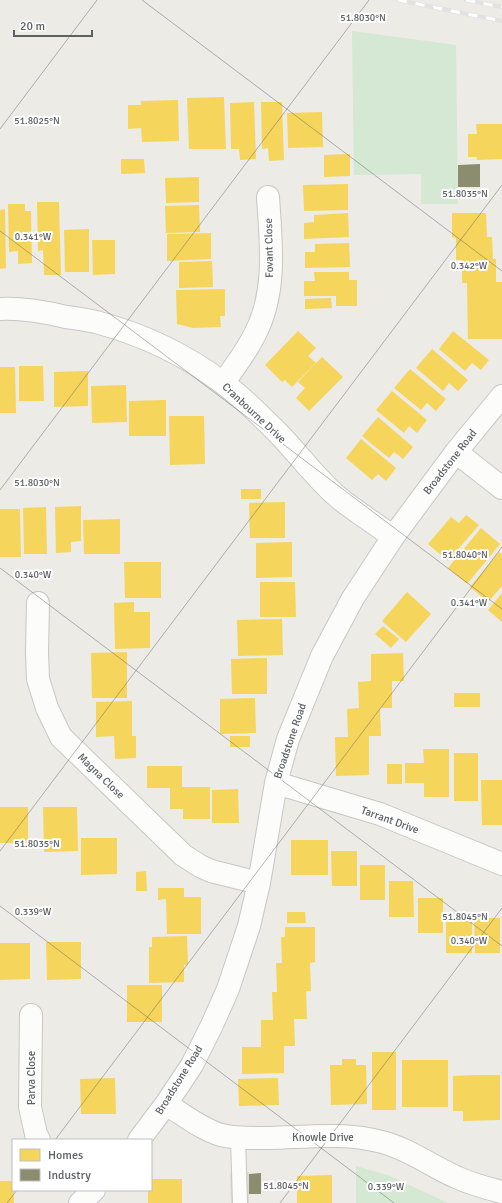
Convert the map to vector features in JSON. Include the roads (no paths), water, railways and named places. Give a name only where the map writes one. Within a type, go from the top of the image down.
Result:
[{"type":"street","name":"Fovant Close","points":[[223,383],[242,357],[256,333],[264,311],[270,287],[271,255],[268,197]]},
{"type":"street","name":"Cranbourne Drive","points":[[0,309],[49,313],[96,322],[157,344],[191,361],[223,383],[248,404],[340,498],[393,537]]},
{"type":"street","name":"Broadstone Road","points":[[140,1139],[166,1104],[192,1065],[228,989],[249,926],[259,883],[276,783],[288,739],[322,656],[353,598],[393,537],[456,452],[502,396]]},
{"type":"street","points":[[456,452],[502,488]]},
{"type":"street","name":"Magna Close","points":[[38,603],[38,679],[47,708],[62,737],[183,855],[211,871],[259,883]]},
{"type":"street","name":"Tarrant Drive","points":[[276,783],[380,814],[502,864]]},
{"type":"street","name":"Parva Close","points":[[31,1015],[30,1107],[38,1139]]},
{"type":"street","name":"Knowle Drive","points":[[166,1104],[205,1128],[221,1135],[238,1138],[338,1136],[382,1142],[411,1153],[455,1177],[485,1188],[502,1192]]},
{"type":"lane","points":[[238,1138],[240,1203]]},
{"type":"railway","points":[[398,0],[502,21]]},
{"type":"railway","points":[[466,0],[502,7]]}]
